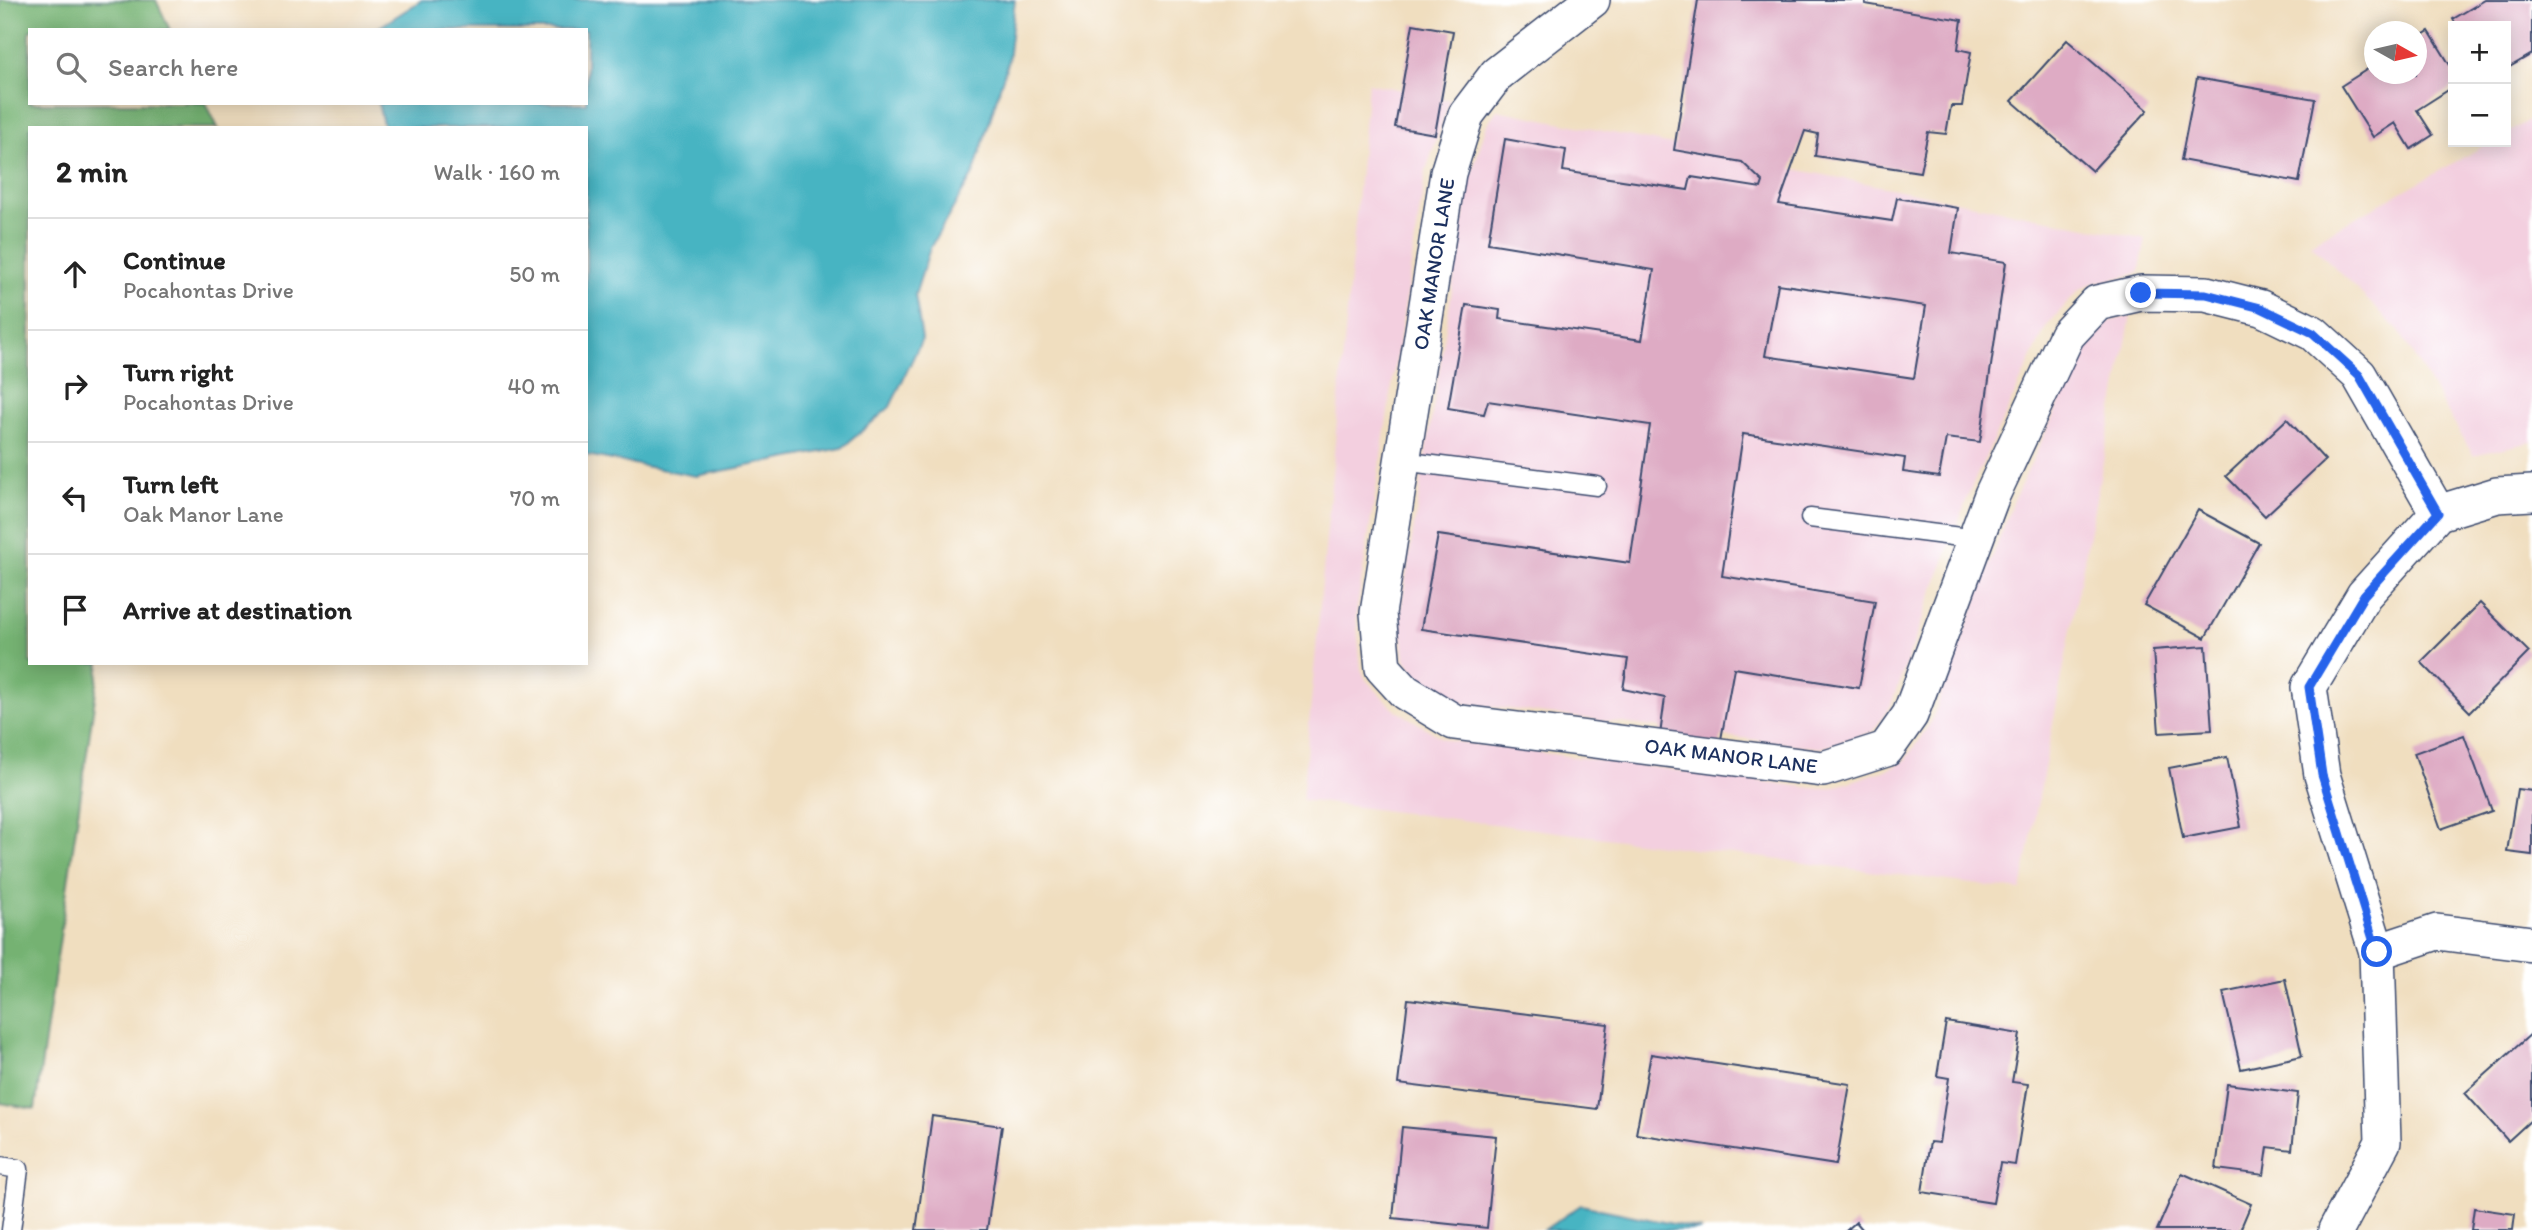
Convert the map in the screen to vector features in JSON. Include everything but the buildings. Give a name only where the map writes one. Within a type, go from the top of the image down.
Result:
[{"type":"street","name":"OAK MANOR LANE","points":[[1591,0],[1497,74],[1466,115],[1448,173],[1378,613],[1384,668],[1405,692],[1454,722],[1823,769],[1886,749],[1910,715],[1992,495],[2067,335],[2097,303],[2141,293],[2206,294],[2261,308],[2313,333],[2359,375],[2438,513]]},
{"type":"street","points":[[2336,1230],[2383,1142],[2377,952],[2322,775],[2309,687],[2364,595],[2438,513],[2497,495],[2532,494]]},
{"type":"street","points":[[2377,952],[2437,932],[2532,944]]},
{"type":"lane","points":[[1402,461],[1597,486]]},
{"type":"lane","points":[[1810,518],[1976,539]]},
{"type":"lane","points":[[0,1166],[19,1169],[11,1230]]},
{"type":"shaded area","points":[[1368,83],[1450,100],[1426,170],[1356,615],[1361,669],[1366,680],[1393,708],[1442,738],[1821,789],[1895,767],[1905,760],[1931,722],[2013,502],[2086,346],[2110,321],[2131,316],[2021,890],[1302,800]]},
{"type":"shaded area","points":[[1497,110],[2146,239],[2139,273],[2091,284],[2079,290],[2046,327],[1971,488],[1890,707],[1872,732],[1820,748],[1462,703],[1420,678],[1405,660],[1400,614],[1470,178],[1487,124]]},
{"type":"shaded area","points":[[2532,119],[2532,442],[2473,455],[2399,331],[2310,243],[2482,147],[2511,147],[2511,130]]},
{"type":"green space","points":[[0,0],[156,0],[169,28],[28,28],[28,105],[207,105],[217,126],[28,126],[28,665],[100,665],[35,1109],[0,1103]]},
{"type":"water","points":[[422,0],[1015,0],[1008,61],[974,172],[930,248],[915,295],[922,339],[890,407],[842,448],[696,476],[588,455],[588,126],[384,126],[378,105],[588,105],[588,28],[378,28]]},
{"type":"water","points":[[1581,1205],[1702,1230],[1544,1230]]},
{"type":"route","points":[[2141,293],[2206,294],[2261,308],[2313,333],[2359,375],[2438,513],[2364,595],[2309,687],[2322,775],[2377,952]]}]
